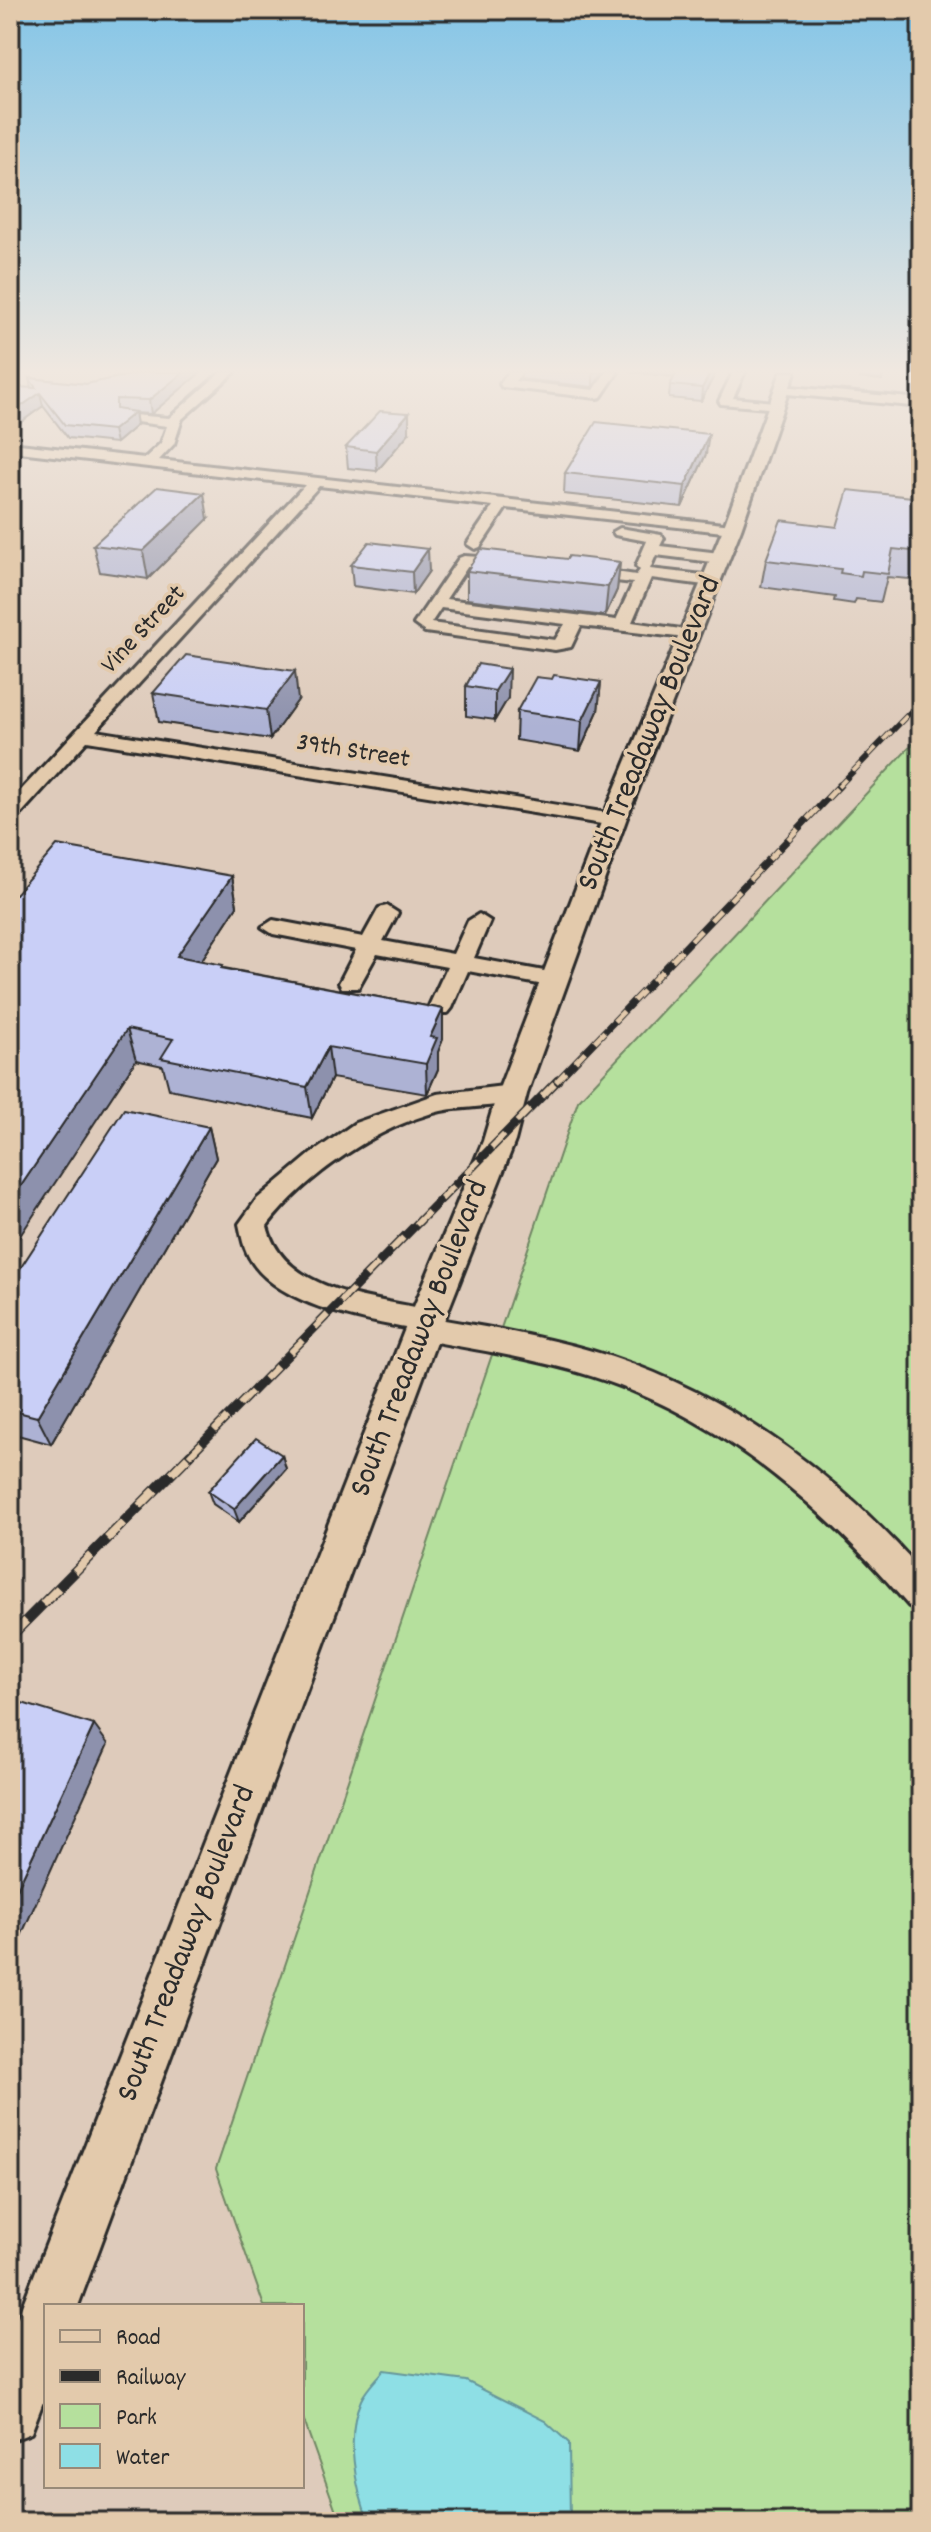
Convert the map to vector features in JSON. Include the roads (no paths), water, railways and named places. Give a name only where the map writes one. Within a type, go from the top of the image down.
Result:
[{"type":"main road","name":"South Treadaway Boulevard","points":[[51,2304],[425,1324],[499,1141],[512,1094],[614,820],[745,490]]},
{"type":"main road","points":[[10,2412],[44,2323]]},
{"type":"street","name":"Vine Street","points":[[10,814],[308,490]]},
{"type":"street","points":[[388,490],[592,513],[721,556]]},
{"type":"street","points":[[475,544],[502,503]]},
{"type":"street","points":[[583,528],[592,513]]},
{"type":"street","points":[[492,518],[656,538],[622,626]]},
{"type":"street","points":[[651,550],[721,556]]},
{"type":"street","points":[[564,570],[645,573],[721,556]]},
{"type":"street","points":[[533,567],[464,561],[422,624],[425,627],[555,645],[565,643],[575,620]]},
{"type":"street","points":[[436,603],[689,635]]},
{"type":"street","name":"39th Street","points":[[83,735],[614,820]]},
{"type":"street","points":[[350,983],[387,913]]},
{"type":"street","points":[[440,1008],[479,921]]},
{"type":"street","points":[[273,927],[555,980]]},
{"type":"street","points":[[512,1094],[437,1103],[364,1130],[345,1141],[267,1206],[253,1224],[254,1236],[263,1253],[279,1273],[295,1284],[340,1302],[555,1352],[637,1379],[708,1411],[799,1475],[897,1566],[921,1595]]},
{"type":"water","points":[[384,2370],[466,2381],[545,2421],[569,2443],[570,2522],[369,2522],[356,2478],[354,2429],[361,2400]]},
{"type":"railway","points":[[838,787],[921,701]]},
{"type":"railway","points":[[556,1082],[840,785]]},
{"type":"railway","points":[[189,1456],[558,1080]]},
{"type":"railway","points":[[10,1637],[191,1454]]}]
